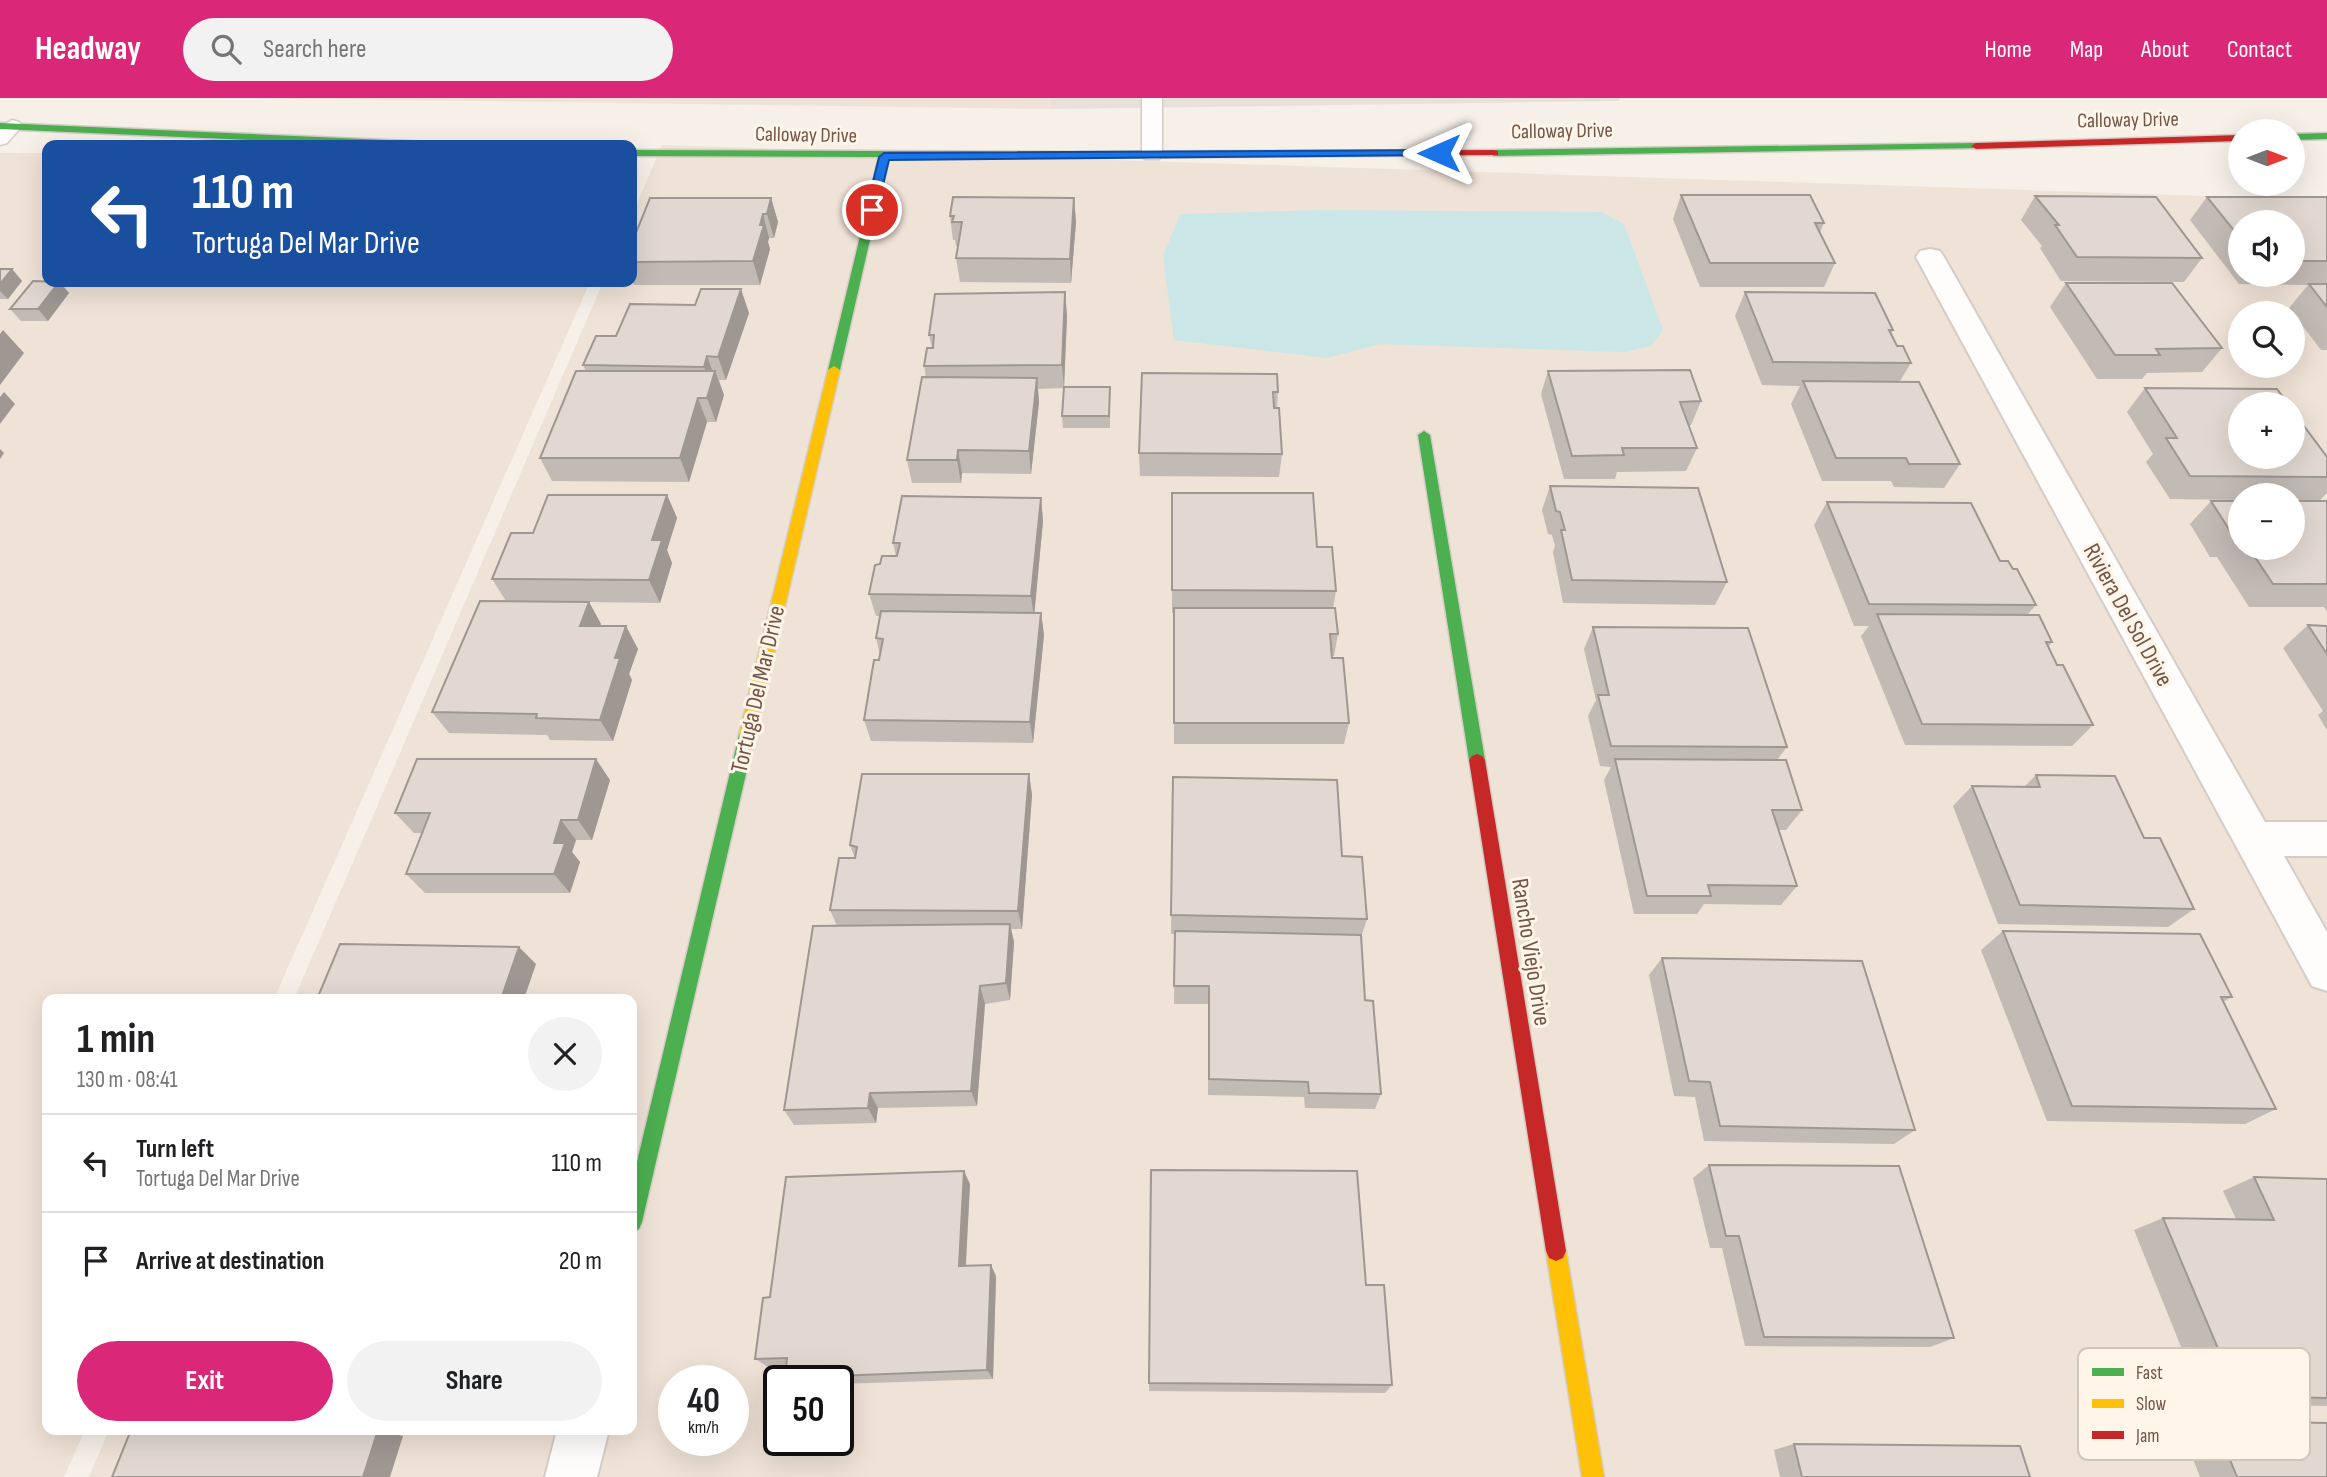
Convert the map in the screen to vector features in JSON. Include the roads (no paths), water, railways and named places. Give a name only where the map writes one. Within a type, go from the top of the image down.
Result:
[{"type":"main road","points":[[4,130],[289,140]]},
{"type":"main road","points":[[2305,137],[2327,136]]},
{"type":"main road","name":"Calloway Drive","points":[[637,153],[884,157],[1568,152],[2228,138]]},
{"type":"main road","name":"Tortuga Del Mar Drive","points":[[637,1201],[884,157]]},
{"type":"main road","name":"Rancho Viejo Drive","points":[[1424,435],[1592,1477]]},
{"type":"street","name":"Riviera Del Sol Drive","points":[[1930,257],[2327,972]]},
{"type":"street","points":[[2253,839],[2327,839]]},
{"type":"street","points":[[572,1477],[582,1435]]},
{"type":"lane","points":[[1152,98],[1152,155]]},
{"type":"water","points":[[1321,210],[1601,212],[1624,224],[1663,330],[1651,346],[1623,352],[1380,344],[1327,358],[1174,340],[1163,256],[1180,214]]}]
